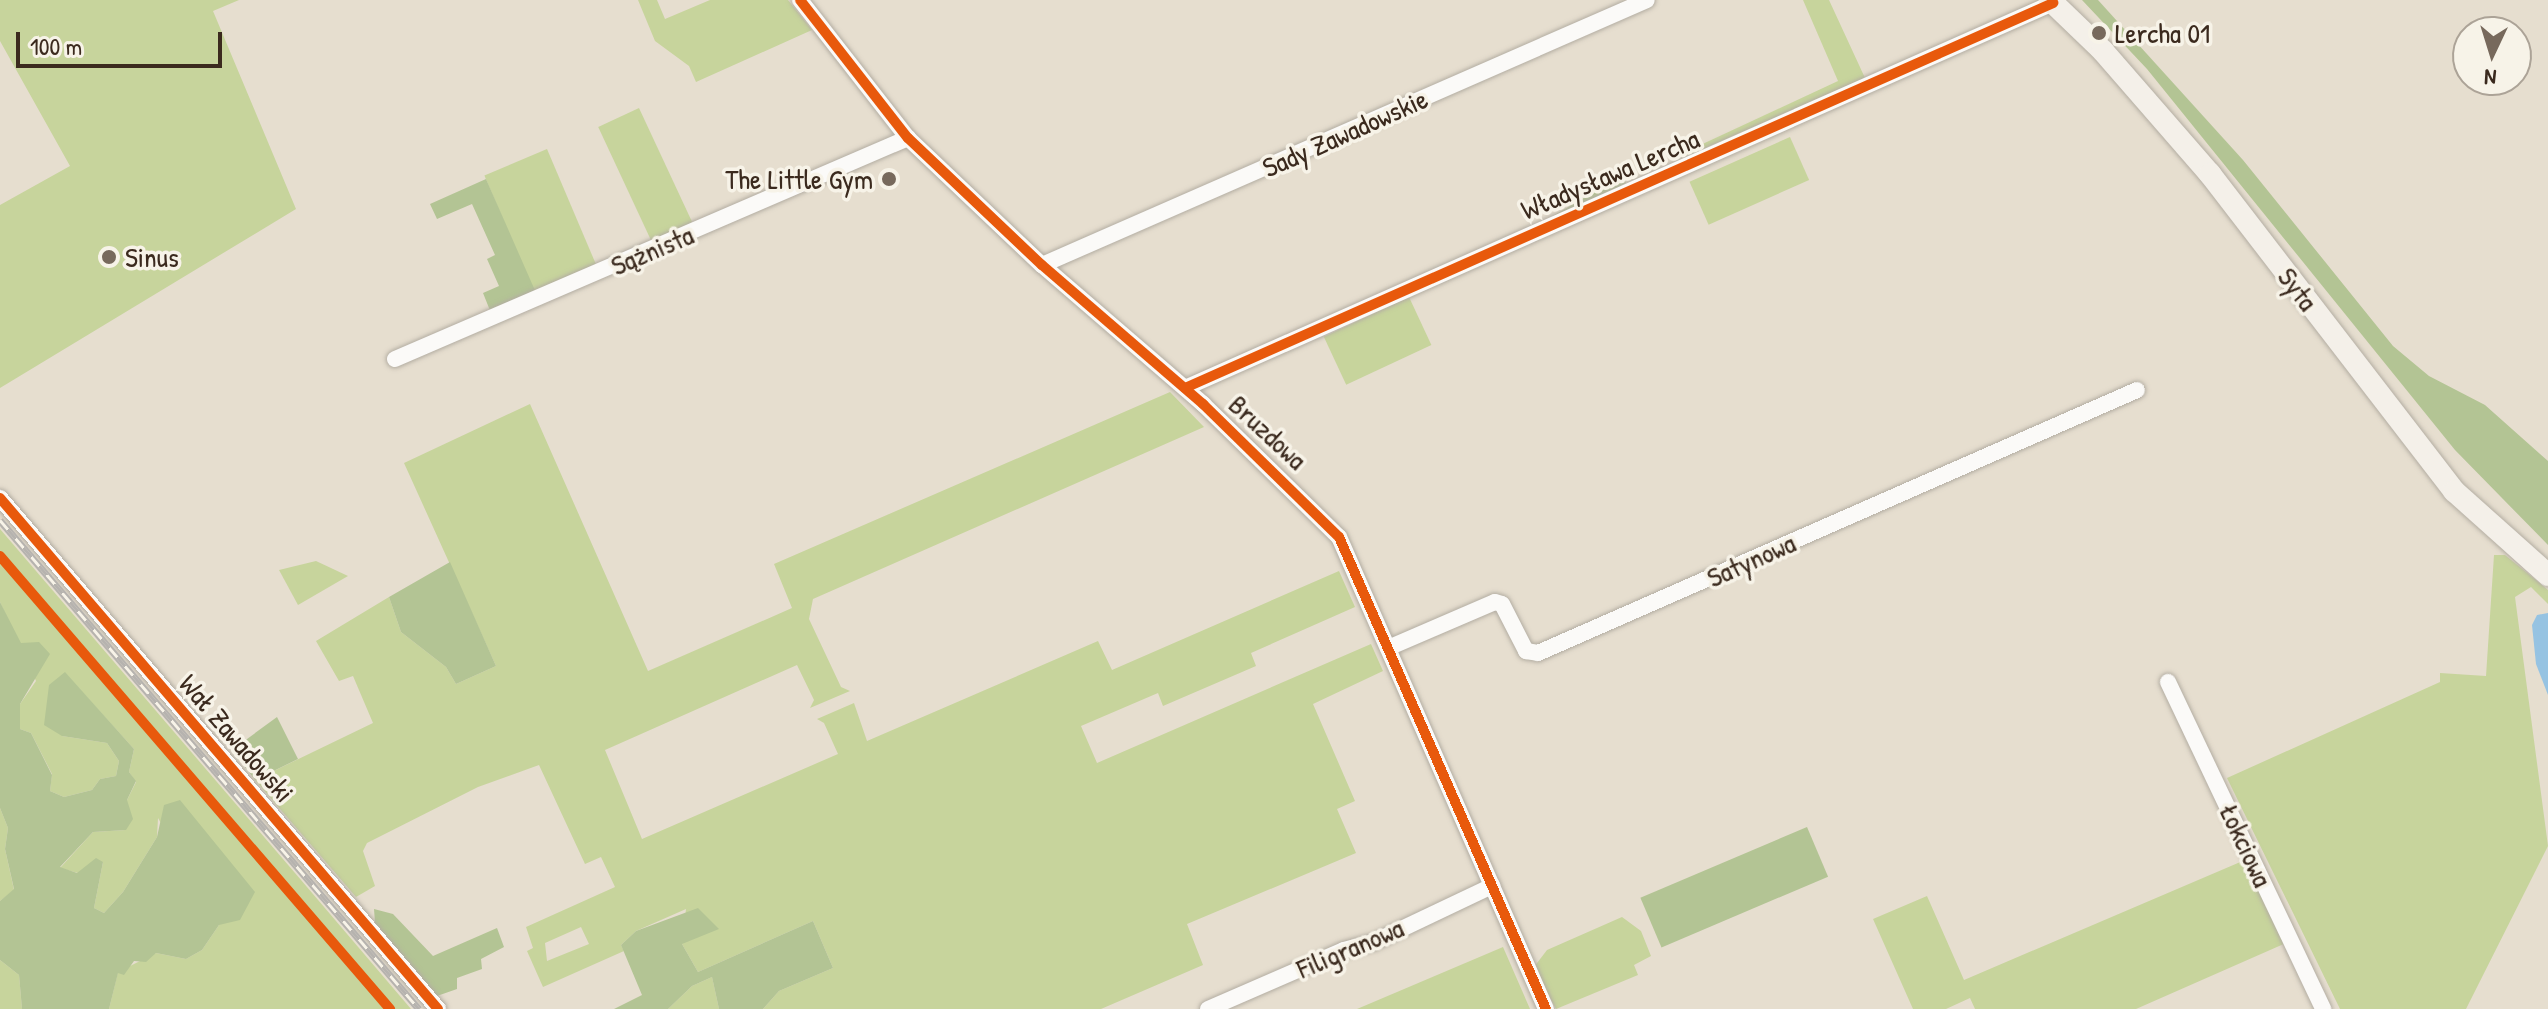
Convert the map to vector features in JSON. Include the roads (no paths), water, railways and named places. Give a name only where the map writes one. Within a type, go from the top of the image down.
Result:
[{"type":"street","name":"Bruzdowa","points":[[800,0],[908,138],[1042,265],[1185,388],[1339,537],[1546,1009]]},
{"type":"street","name":"Sady Zawadowskie","points":[[1042,265],[1647,0]]},
{"type":"street","name":"Władysława Lercha","points":[[1185,388],[2051,2]]},
{"type":"street","name":"Syta","points":[[2051,2],[2103,51],[2210,174],[2454,491],[2548,575]]},
{"type":"street","name":"Sążnista","points":[[395,359],[908,138]]},
{"type":"street","name":"Satynowa","points":[[1388,648],[1495,602],[1502,604],[1526,651],[1538,653],[2137,390]]},
{"type":"street","name":"Wał Zawadowski","points":[[0,498],[438,1009]]},
{"type":"street","name":"Łokciowa","points":[[2168,682],[2323,1009]]},
{"type":"street","name":"Filigranowa","points":[[1208,1009],[1344,950],[1374,942],[1492,886]]},
{"type":"water","points":[[2548,613],[2548,695],[2536,664],[2532,625],[2537,615]]},
{"type":"railway","points":[[0,520],[419,1009]]},
{"type":"place","name":"Lercha 01","points":[[2099,33]]},
{"type":"place","name":"The Little Gym","points":[[889,179]]},
{"type":"place","name":"Sinus","points":[[109,257]]}]
